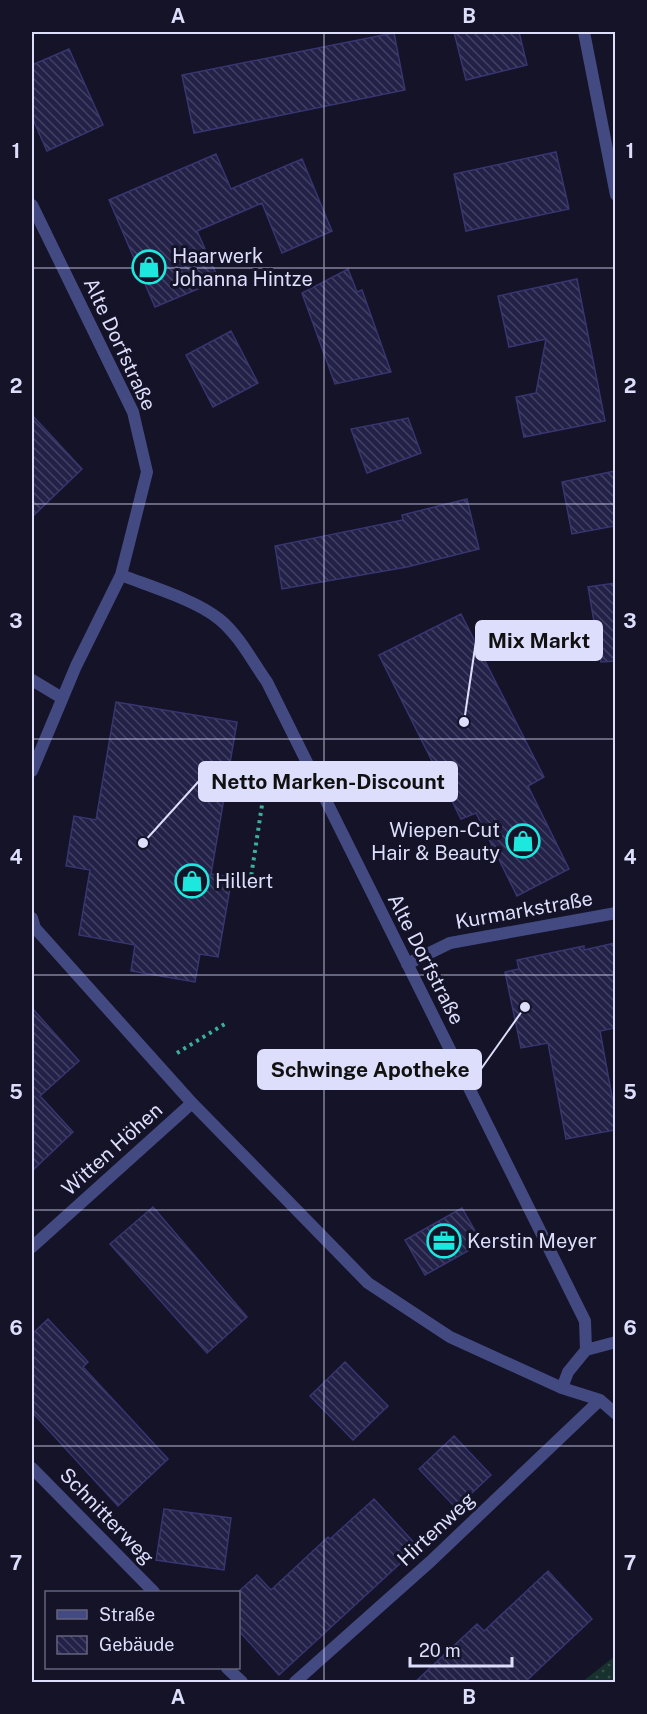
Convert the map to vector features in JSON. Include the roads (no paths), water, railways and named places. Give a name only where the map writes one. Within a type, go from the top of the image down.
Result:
[{"type":"street","points":[[584,32],[615,195]]},
{"type":"street","name":"Alte Dorfstraße","points":[[32,205],[133,412],[147,472],[121,575],[62,698],[32,771]]},
{"type":"street","name":"Alte Dorfstraße","points":[[121,575],[179,597],[218,618],[231,630],[267,682],[585,1320],[586,1350]]},
{"type":"street","points":[[32,680],[62,698]]},
{"type":"street","name":"Kurmarkstraße","points":[[407,964],[450,943],[615,913]]},
{"type":"street","points":[[32,918],[35,928],[192,1103],[368,1283],[450,1337],[562,1388],[600,1400],[615,1414]]},
{"type":"street","name":"Witten Höhen","points":[[32,1247],[192,1103]]},
{"type":"street","points":[[562,1388],[568,1372],[586,1350],[615,1342]]},
{"type":"street","name":"Hirtenweg","points":[[295,1683],[430,1561],[600,1400]]},
{"type":"street","name":"Schnitterweg","points":[[32,1468],[152,1591]]},
{"type":"street","points":[[228,1669],[242,1683]]},
{"type":"place","name":"Haarwerk Johanna Hintze","points":[[149,267]]},
{"type":"place","name":"Mix Markt","points":[[464,722]]},
{"type":"place","name":"Wiepen-Cut Hair & Beauty","points":[[523,841]]},
{"type":"place","name":"Netto Marken-Discount","points":[[143,843]]},
{"type":"place","name":"Hillert","points":[[192,881]]},
{"type":"place","name":"Schwinge Apotheke","points":[[525,1007]]},
{"type":"place","name":"Kerstin Meyer","points":[[444,1241]]}]
